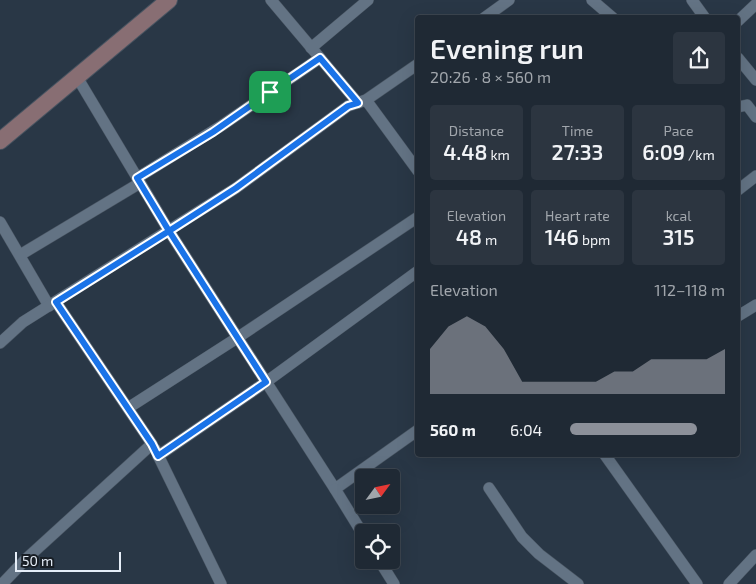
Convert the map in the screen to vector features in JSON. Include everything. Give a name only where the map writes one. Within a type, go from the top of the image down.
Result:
[{"type":"street","points":[[0,141],[169,0]]},
{"type":"street","points":[[271,0],[311,48],[362,102],[415,167]]},
{"type":"street","points":[[311,48],[368,0]]},
{"type":"street","points":[[488,15],[509,0]]},
{"type":"street","points":[[592,0],[610,15]]},
{"type":"street","points":[[692,0],[703,15]]},
{"type":"street","points":[[740,19],[756,4]]},
{"type":"street","points":[[20,255],[213,132],[320,58]]},
{"type":"street","points":[[740,60],[756,80]]},
{"type":"street","points":[[0,343],[23,322],[236,188],[348,106],[362,102],[415,66]]},
{"type":"street","points":[[77,77],[169,231],[357,524]]},
{"type":"street","points":[[740,107],[747,105],[756,117]]},
{"type":"street","points":[[740,188],[756,176]]},
{"type":"street","points":[[128,408],[415,219]]},
{"type":"street","points":[[0,222],[53,304],[152,444],[220,584]]},
{"type":"street","points":[[158,456],[266,382],[415,273]]},
{"type":"street","points":[[740,315],[756,305]]},
{"type":"street","points":[[335,489],[415,432]]},
{"type":"street","points":[[3,579],[152,444]]},
{"type":"street","points":[[606,457],[697,584]]},
{"type":"street","points":[[489,488],[526,541],[539,554],[578,584]]},
{"type":"street","points":[[728,584],[756,555]]},
{"type":"street","points":[[385,569],[394,584]]},
{"type":"route","points":[[270,92],[213,132],[137,178],[169,231],[56,302],[152,444],[158,456],[266,382],[169,231],[236,188],[348,106],[358,103],[320,58],[270,92]]}]
